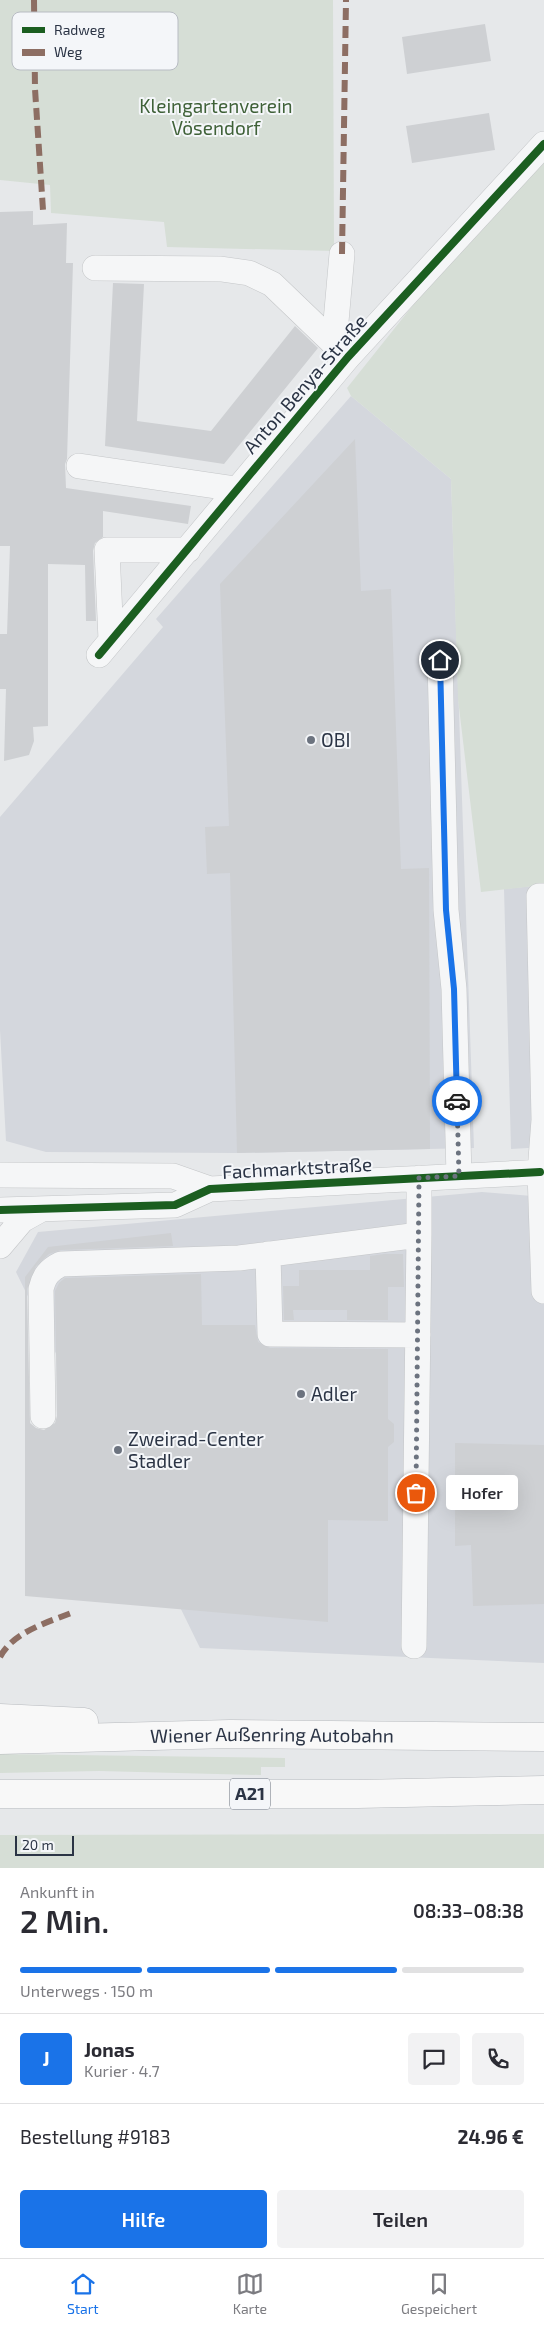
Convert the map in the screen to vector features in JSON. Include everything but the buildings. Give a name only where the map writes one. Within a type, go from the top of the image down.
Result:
[{"type":"highway","points":[[0,1711],[230,1734]]},
{"type":"highway","name":"Wiener Außenring Autobahn","points":[[0,1740],[230,1734],[544,1737]]},
{"type":"highway","name":"A21","points":[[0,1794],[358,1794],[544,1790]]},
{"type":"street","name":"Anton Benya-Straße","points":[[188,550],[107,550],[105,647],[188,550],[341,350],[544,144]]},
{"type":"street","points":[[341,350],[342,254]]},
{"type":"street","points":[[95,268],[222,268],[250,273],[272,284],[341,350]]},
{"type":"street","points":[[79,466],[236,489]]},
{"type":"street","points":[[440,660],[446,910],[454,989],[459,1176]]},
{"type":"street","points":[[544,896],[539,896],[544,1119],[542,1172],[544,1291]]},
{"type":"street","name":"Fachmarktstraße","points":[[0,1175],[173,1176],[210,1189],[542,1172]]},
{"type":"street","points":[[414,1646],[419,1178]]},
{"type":"street","name":"Fachmarktstraße","points":[[0,1210],[175,1206],[210,1189]]},
{"type":"street","points":[[0,1246],[22,1220],[40,1210]]},
{"type":"street","points":[[43,1416],[41,1289],[44,1278],[52,1269],[61,1264],[239,1258],[419,1235]]},
{"type":"street","points":[[268,1254],[270,1334],[418,1335]]},
{"type":"shaded area","points":[[351,396],[451,479],[474,1148],[237,1153],[46,1152],[6,1141],[0,1030],[0,817],[163,627],[156,619]]},
{"type":"shaded area","points":[[544,885],[544,1147],[511,1149],[504,889]]},
{"type":"shaded area","points":[[482,1192],[544,1197],[544,1663],[200,1648],[16,1272],[38,1232]]},
{"type":"green space","name":"Kleingartenverein Vösendorf","points":[[0,0],[333,0],[334,251],[167,247],[164,222],[51,213],[50,185],[0,180]]},
{"type":"green space","points":[[544,152],[544,885],[481,892],[458,699],[451,479],[351,396],[347,388],[449,260]]},
{"type":"green space","points":[[0,1754],[285,1758],[285,1767],[261,1767],[261,1775],[99,1771],[0,1773]]},
{"type":"green space","points":[[544,1834],[544,1868],[0,1868],[0,1835]]},
{"type":"marked path","points":[[34,0],[34,12]]},
{"type":"marked path","points":[[342,254],[346,0]]},
{"type":"marked path","points":[[35,70],[43,210]]},
{"type":"marked path","points":[[0,1657],[6,1648],[22,1634],[74,1612]]},
{"type":"cycle path","points":[[99,655],[348,357],[544,144]]},
{"type":"cycle path","points":[[0,1210],[175,1205],[210,1189],[540,1172]]},
{"type":"way so far","points":[[416,1493],[419,1178],[459,1176],[457,1101]]},
{"type":"place","name":"OBI","points":[[311,740]]},
{"type":"place","name":"Adler","points":[[301,1394]]},
{"type":"place","name":"Zweirad-Center Stadler","points":[[118,1450]]},
{"type":"place","name":"Hofer","points":[[416,1493]]},
{"type":"route","points":[[440,660],[446,910],[454,989],[457,1101]]}]
